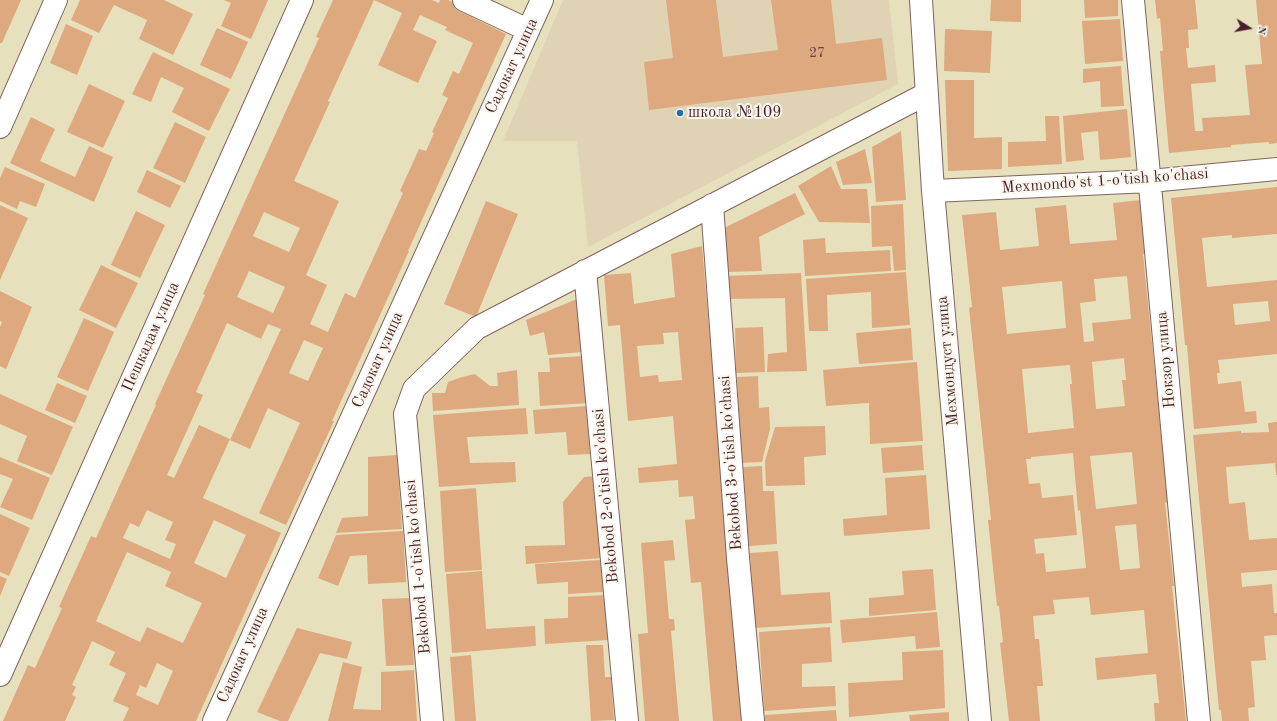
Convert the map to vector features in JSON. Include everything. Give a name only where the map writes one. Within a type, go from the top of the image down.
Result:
[{"type":"street","points":[[0,127],[56,0]]},
{"type":"street","name":"Пешкадам улица","points":[[0,675],[5,651],[302,0]]},
{"type":"street","points":[[464,0],[528,30]]},
{"type":"street","name":"Садокат улица","points":[[214,721],[542,0]]},
{"type":"street","name":"Мехмондуст улица","points":[[921,0],[933,191],[980,721]]},
{"type":"street","name":"Нокзор улица","points":[[1134,0],[1199,721]]},
{"type":"street","points":[[585,271],[926,94]]},
{"type":"street","name":"Mexmondo'st 1-o'tish ko'chasi","points":[[933,191],[1150,181],[1277,169]]},
{"type":"street","name":"Bekobod 3-o'tish ko'chasi","points":[[712,205],[738,558],[753,721]]},
{"type":"street","name":"Bekobod 1-o'tish ko'chasi","points":[[432,721],[405,414],[414,389],[477,328],[585,271]]},
{"type":"street","name":"Bekobod 2-o'tish ko'chasi","points":[[585,271],[627,721]]},
{"type":"shaded area","name":"школа №109","points":[[563,0],[889,0],[898,84],[588,247],[577,141],[503,141]]},
{"type":"building","points":[[0,0],[21,0],[2,43],[0,43]]},
{"type":"building","points":[[80,0],[164,0],[193,14],[173,55],[139,39],[147,20],[114,5],[99,33],[71,20]]},
{"type":"building","points":[[224,0],[268,0],[251,39],[221,26],[231,3]]},
{"type":"building","points":[[333,0],[374,0],[432,0],[439,3],[440,0],[448,0],[457,4],[455,9],[506,34],[332,421],[334,421],[286,525],[259,513],[300,423],[268,408],[250,449],[230,440],[281,329],[268,324],[261,339],[227,323],[196,392],[203,395],[167,475],[174,478],[199,425],[230,439],[203,498],[281,533],[196,721],[123,721],[129,708],[113,701],[126,673],[109,665],[115,652],[92,641],[72,685],[76,687],[72,695],[76,697],[65,721],[3,721],[28,665],[35,668],[62,608],[59,607],[91,536],[96,538],[205,295],[203,294],[319,38],[316,37]],"holes":[[[374,0],[402,13],[378,65],[418,83],[437,41],[413,30],[420,15],[447,27],[445,30],[473,43],[459,74],[453,71],[442,95],[448,98],[432,132],[434,133],[426,151],[419,149],[400,191],[403,193],[355,298],[345,293],[328,332],[310,324],[327,285],[306,275],[339,201],[294,181],[330,102],[328,101]],[[264,212],[300,228],[289,252],[253,236]],[[249,271],[285,287],[273,313],[237,297]],[[304,340],[323,348],[308,381],[289,373]],[[147,510],[173,522],[165,540],[176,544],[170,559],[123,538],[130,523],[139,527]],[[214,520],[246,535],[226,578],[194,563]],[[127,552],[171,572],[165,586],[202,603],[183,643],[147,627],[140,642],[96,621]],[[157,663],[173,671],[158,705],[136,695],[140,685],[146,688]]]},
{"type":"building","points":[[666,0],[716,0],[723,57],[778,50],[771,0],[831,0],[836,44],[882,38],[887,80],[649,110],[644,62],[673,58]]},
{"type":"building","points":[[991,0],[1021,0],[1021,22],[990,21]]},
{"type":"building","points":[[1084,0],[1118,0],[1118,16],[1085,18]]},
{"type":"building","points":[[1155,0],[1195,0],[1198,29],[1188,30],[1189,48],[1186,48],[1188,68],[1215,65],[1216,82],[1191,84],[1195,131],[1203,131],[1202,118],[1250,115],[1245,65],[1262,64],[1256,0],[1277,0],[1277,143],[1269,144],[1269,142],[1231,145],[1231,147],[1169,153],[1160,51],[1163,51],[1160,18],[1157,19]]},
{"type":"building","points":[[1120,19],[1123,61],[1085,64],[1082,21]]},
{"type":"building","points":[[66,24],[93,36],[77,75],[50,63]]},
{"type":"building","points":[[217,28],[248,42],[231,79],[200,65]]},
{"type":"building","points":[[945,29],[992,31],[990,73],[944,71]]},
{"type":"building","points":[[153,52],[230,89],[209,131],[172,112],[184,88],[161,77],[151,102],[132,94]]},
{"type":"building","points":[[1121,66],[1124,106],[1101,107],[1100,81],[1083,83],[1083,69]]},
{"type":"building","points":[[945,80],[974,80],[974,138],[1002,137],[1002,169],[948,171]]},
{"type":"building","points":[[89,84],[125,101],[103,148],[67,132]]},
{"type":"building","points":[[1127,109],[1131,157],[1100,160],[1098,131],[1081,133],[1084,160],[1066,162],[1063,116]]},
{"type":"building","points":[[1045,116],[1059,116],[1062,164],[1008,167],[1008,142],[1046,141]]},
{"type":"building","points":[[31,117],[55,129],[40,161],[75,177],[89,146],[113,157],[94,202],[10,163]]},
{"type":"building","points":[[175,122],[206,137],[185,183],[153,168]]},
{"type":"building","points":[[901,131],[906,200],[876,202],[872,147]]},
{"type":"building","points":[[865,149],[872,183],[843,185],[836,162]]},
{"type":"building","points":[[831,166],[841,189],[867,189],[870,223],[819,222],[798,186]]},
{"type":"building","points":[[5,167],[45,184],[36,207],[20,201],[17,209],[0,201],[0,178]]},
{"type":"building","points":[[147,170],[181,186],[170,208],[137,192]]},
{"type":"building","points":[[1277,187],[1277,234],[1232,238],[1232,235],[1202,238],[1207,287],[1277,280],[1277,354],[1218,360],[1220,373],[1217,373],[1218,384],[1241,381],[1245,412],[1256,411],[1257,423],[1194,429],[1187,345],[1185,345],[1171,198]],"holes":[[[1268,301],[1270,321],[1235,325],[1233,304]]]},
{"type":"building","points":[[795,193],[805,214],[759,237],[762,271],[727,272],[724,228]]},
{"type":"building","points":[[1141,200],[1146,254],[1143,254],[1168,502],[1165,503],[1186,721],[1155,721],[1154,703],[1159,703],[1156,674],[1097,680],[1095,658],[1148,653],[1144,610],[1091,615],[1089,597],[1053,600],[1055,614],[1033,616],[1035,639],[1039,639],[1043,686],[1037,686],[1040,721],[1009,721],[1000,643],[1003,642],[999,606],[997,606],[988,520],[991,520],[969,308],[972,307],[962,215],[996,212],[1000,250],[1039,246],[1035,208],[1066,205],[1070,244],[1117,240],[1113,203]],"holes":[[[1127,276],[1131,319],[1092,323],[1094,341],[1084,342],[1080,303],[1096,301],[1094,279]],[[1062,281],[1066,328],[1007,334],[1002,287]],[[1124,358],[1126,380],[1122,380],[1125,406],[1096,409],[1092,362]],[[1070,365],[1072,384],[1070,384],[1070,386],[1074,428],[1028,433],[1022,369]],[[1132,452],[1137,504],[1096,509],[1090,456]],[[1073,453],[1078,511],[1080,510],[1086,568],[1046,572],[1044,553],[1036,554],[1034,539],[1077,535],[1073,495],[1042,498],[1040,483],[1029,484],[1026,459],[1031,459],[1031,457]],[[1136,524],[1140,568],[1120,570],[1115,526]]]},
{"type":"building","points":[[486,201],[518,214],[476,317],[444,304]]},
{"type":"building","points":[[903,204],[906,270],[894,271],[892,246],[872,247],[871,206]]},
{"type":"building","points":[[0,205],[28,218],[0,280]]},
{"type":"building","points":[[136,211],[165,225],[140,278],[111,265]]},
{"type":"building","points":[[825,238],[826,253],[890,250],[891,271],[805,276],[803,240]]},
{"type":"building","points":[[702,246],[722,476],[720,476],[724,517],[726,517],[744,721],[713,721],[701,582],[691,583],[685,520],[695,519],[693,496],[679,497],[678,480],[639,483],[638,468],[677,464],[673,416],[628,421],[620,325],[608,326],[604,275],[631,273],[634,304],[675,297],[671,254]],"holes":[[[678,332],[682,380],[659,382],[658,375],[640,377],[637,346],[664,344],[663,333]]]},
{"type":"building","points":[[101,265],[138,283],[116,328],[79,310]]},
{"type":"building","points":[[906,272],[910,325],[872,328],[871,292],[827,295],[828,331],[809,331],[806,279]]},
{"type":"building","points":[[801,273],[807,371],[767,372],[768,354],[787,352],[785,298],[727,299],[726,276]]},
{"type":"building","points":[[0,291],[32,307],[6,369],[0,366],[0,327],[2,322],[0,321]]},
{"type":"building","points":[[577,299],[582,352],[548,355],[544,332],[530,336],[526,320]]},
{"type":"building","points":[[84,318],[114,332],[88,391],[57,377]]},
{"type":"building","points":[[763,327],[765,372],[736,373],[735,328]]},
{"type":"building","points":[[911,328],[913,360],[859,364],[856,333]]},
{"type":"building","points":[[585,356],[589,403],[540,406],[538,372],[550,372],[549,358]]},
{"type":"building","points":[[917,362],[923,441],[870,444],[869,403],[826,406],[823,370]]},
{"type":"building","points":[[517,370],[519,405],[433,411],[432,393],[445,393],[448,382],[475,374],[490,386],[498,386],[497,373]]},
{"type":"building","points":[[758,376],[759,408],[769,407],[770,429],[762,462],[741,463],[737,377]]},
{"type":"building","points":[[57,383],[87,396],[75,423],[45,410]]},
{"type":"building","points":[[0,394],[73,427],[52,475],[17,461],[27,436],[0,424]]},
{"type":"building","points":[[587,406],[590,454],[568,455],[566,432],[535,434],[533,410]]},
{"type":"building","points":[[526,408],[528,434],[467,437],[470,463],[515,462],[516,482],[439,487],[433,415]]},
{"type":"building","points":[[1277,422],[1277,475],[1275,463],[1226,467],[1229,504],[1245,502],[1249,540],[1277,538],[1277,570],[1241,573],[1242,587],[1272,584],[1274,613],[1277,613],[1277,635],[1264,636],[1266,660],[1251,661],[1255,707],[1248,708],[1249,721],[1222,721],[1221,710],[1219,710],[1193,435],[1241,431],[1241,433],[1269,432],[1268,423]]},
{"type":"building","points":[[825,426],[826,455],[804,457],[805,485],[766,486],[765,461],[775,427]]},
{"type":"building","points":[[922,445],[924,470],[883,473],[881,448]]},
{"type":"building","points":[[397,455],[402,529],[336,533],[342,518],[368,516],[368,457]]},
{"type":"building","points":[[0,457],[50,478],[32,520],[0,507],[13,479],[0,474]]},
{"type":"building","points":[[762,466],[763,491],[774,491],[777,544],[749,546],[743,467]]},
{"type":"building","points":[[926,475],[930,529],[844,536],[843,519],[887,515],[885,478]]},
{"type":"building","points":[[597,476],[601,558],[526,564],[525,546],[565,545],[563,502],[584,477]]},
{"type":"building","points":[[476,488],[482,570],[445,572],[440,491]]},
{"type":"building","points":[[0,514],[30,528],[9,576],[0,572]]},
{"type":"building","points":[[403,531],[406,582],[368,584],[367,555],[350,556],[338,586],[318,578],[336,535]]},
{"type":"building","points":[[673,540],[675,560],[664,561],[669,619],[674,619],[675,630],[671,631],[679,721],[645,721],[638,634],[648,633],[641,543]]},
{"type":"building","points":[[778,551],[781,595],[830,592],[832,623],[755,628],[750,553]]},
{"type":"building","points":[[601,560],[603,592],[568,594],[568,582],[537,584],[535,564]]},
{"type":"building","points":[[933,569],[936,610],[869,616],[869,598],[904,595],[902,571]]},
{"type":"building","points":[[482,571],[486,629],[535,626],[536,646],[452,653],[446,574]]},
{"type":"building","points":[[0,576],[7,579],[0,596]]},
{"type":"building","points":[[605,595],[608,640],[545,644],[544,619],[568,618],[568,597]]},
{"type":"building","points":[[411,598],[414,665],[386,666],[382,599]]},
{"type":"building","points":[[937,612],[940,647],[916,649],[915,636],[842,643],[840,620]]},
{"type":"building","points":[[830,627],[832,662],[802,664],[802,687],[835,686],[836,706],[764,711],[759,632]]},
{"type":"building","points":[[297,628],[352,642],[347,659],[320,653],[288,721],[280,721],[257,712]]},
{"type":"building","points":[[586,645],[603,645],[605,677],[611,677],[614,720],[591,721]]},
{"type":"building","points":[[943,650],[945,708],[849,717],[848,683],[903,680],[902,652]]},
{"type":"building","points":[[471,655],[476,721],[455,721],[450,657]]},
{"type":"building","points":[[343,662],[362,667],[353,709],[381,710],[381,672],[414,670],[417,721],[328,721]]},
{"type":"building","points":[[836,710],[837,721],[765,721],[765,715]]},
{"type":"building","points":[[949,712],[949,721],[910,721],[909,715]]},
{"type":"place","name":"школа №109","points":[[680,113]]}]
